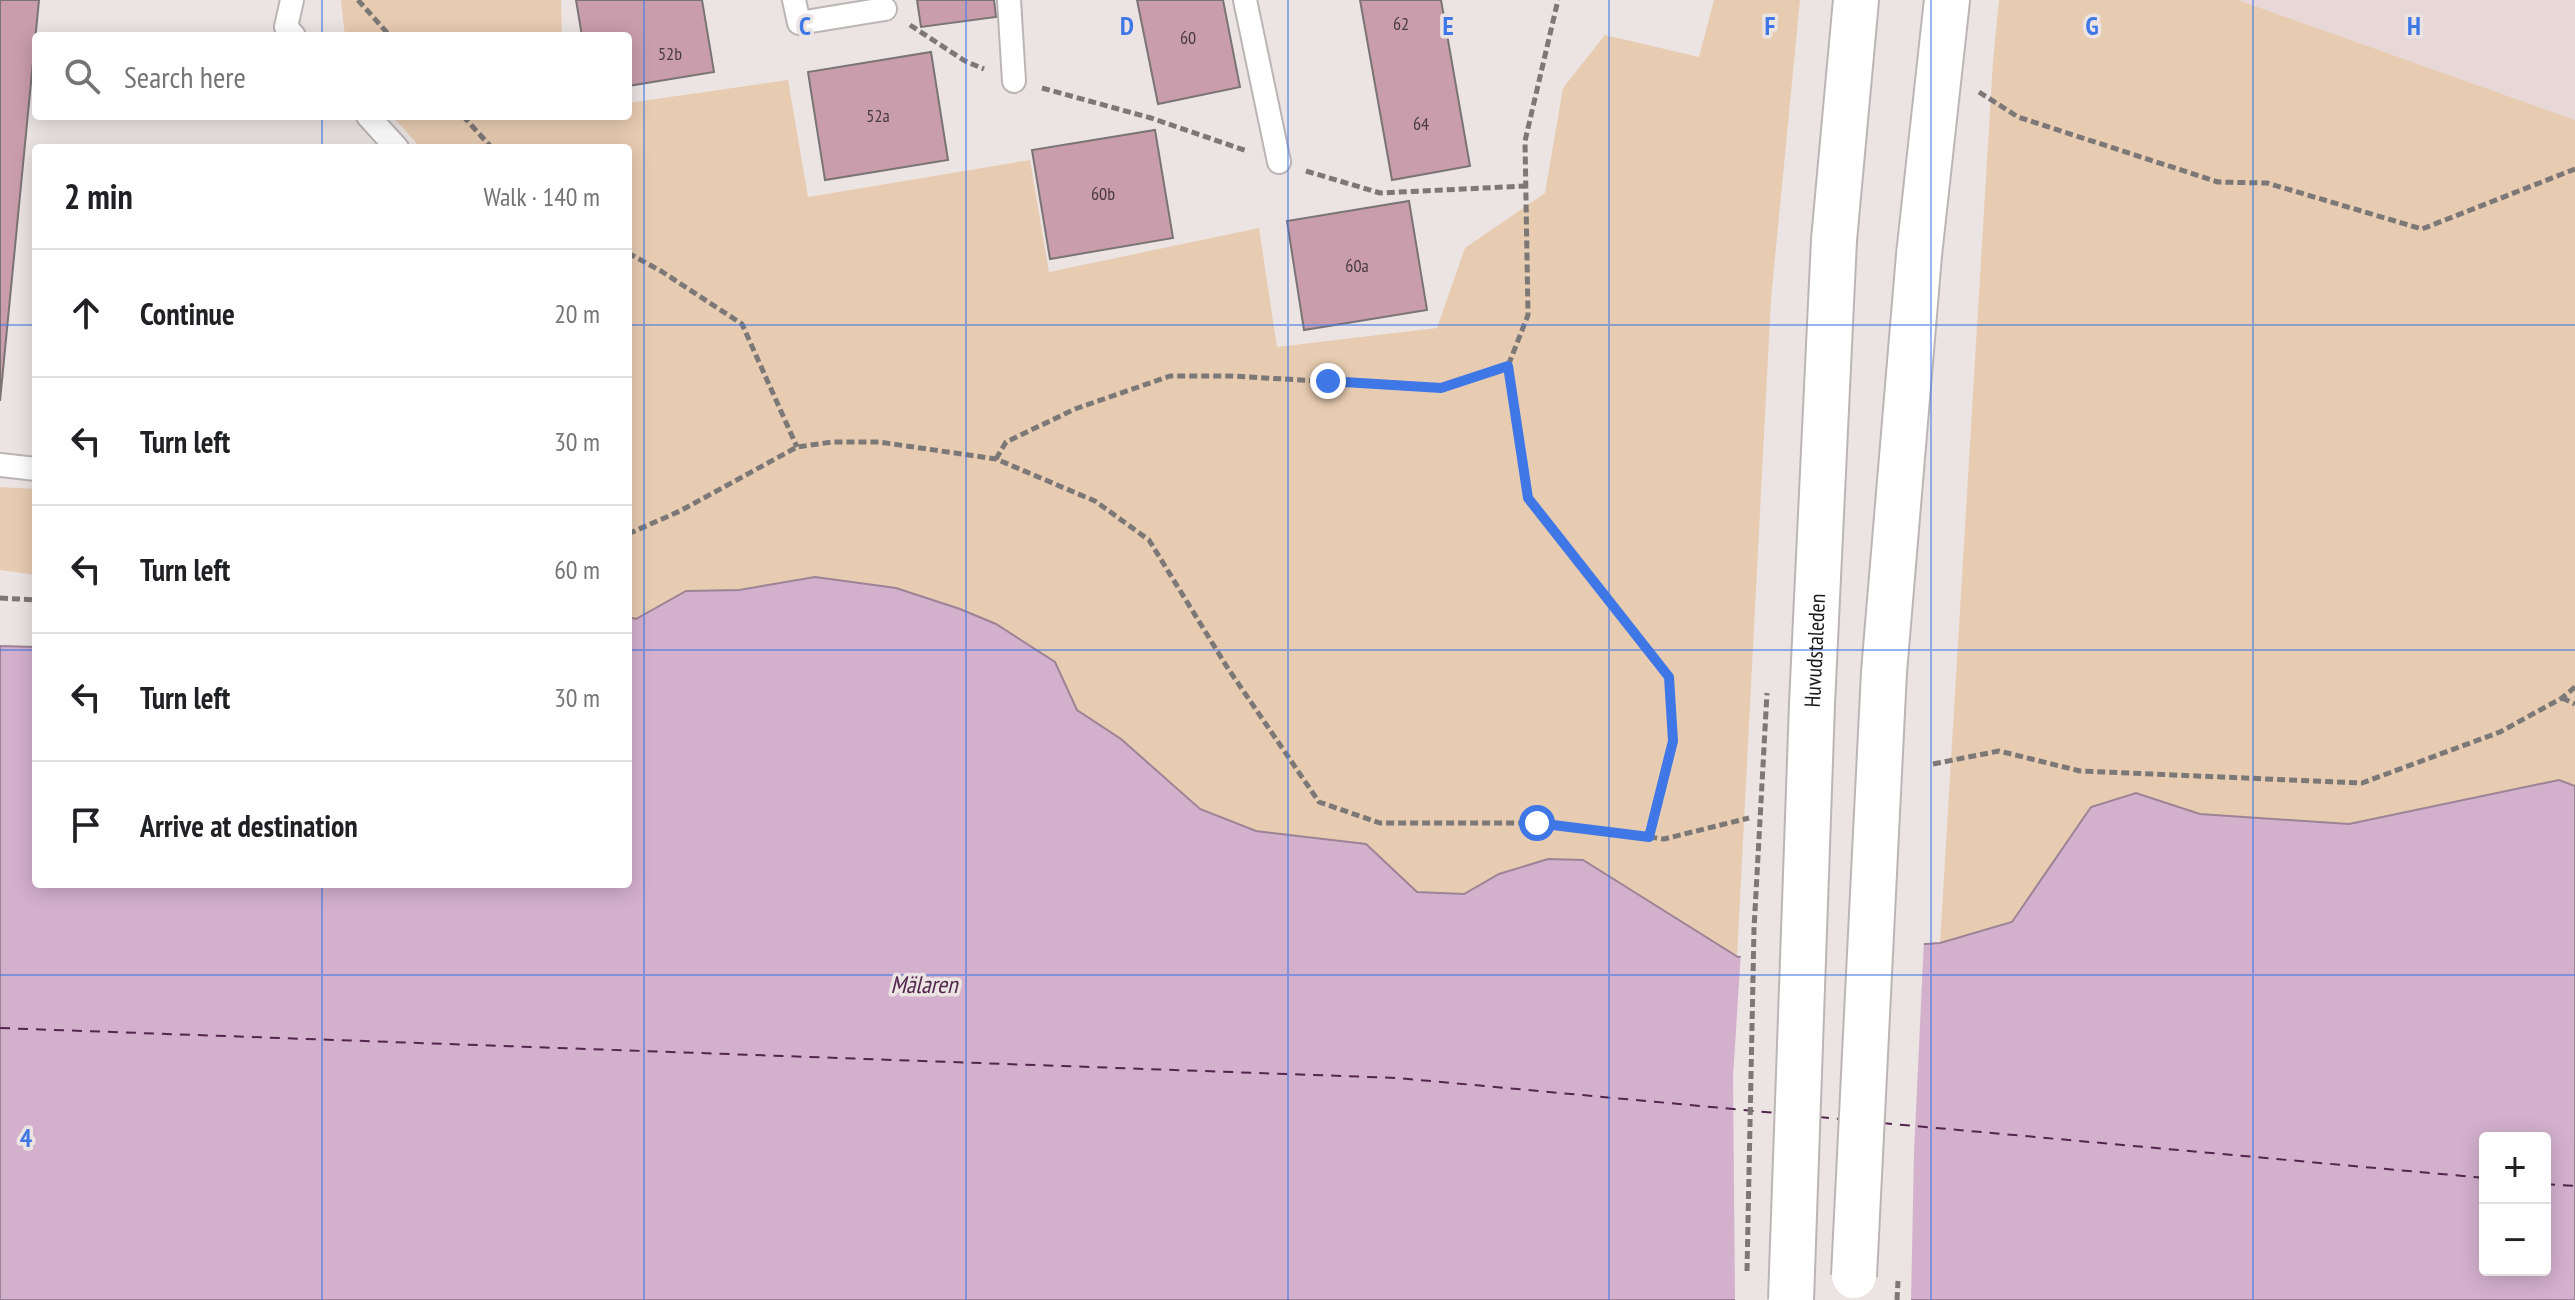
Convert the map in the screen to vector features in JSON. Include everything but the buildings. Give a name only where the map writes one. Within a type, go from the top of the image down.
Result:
[{"type":"main road","name":"Huvudstaleden","points":[[1791,1300],[1812,704],[1834,240],[1856,0]]},
{"type":"main road","points":[[1854,1288],[1884,672],[1919,255],[1947,0]]},
{"type":"lane","points":[[290,32],[286,27],[292,0]]},
{"type":"lane","points":[[794,0],[799,23],[885,9]]},
{"type":"lane","points":[[1009,0],[1014,81]]},
{"type":"lane","points":[[1245,0],[1279,162]]},
{"type":"lane","points":[[372,120],[393,144]]},
{"type":"lane","points":[[0,465],[32,469]]},
{"type":"path","points":[[358,0],[386,32]]},
{"type":"path","points":[[1558,0],[1525,141],[1528,315],[1508,366],[1528,498],[1669,677],[1673,741],[1649,837]]},
{"type":"path","points":[[885,9],[965,61],[1014,81],[1151,118],[1380,193],[1526,186]]},
{"type":"path","points":[[1968,85],[2018,117],[2218,182],[2267,183],[2422,229],[2575,169]]},
{"type":"path","points":[[467,120],[488,144]]},
{"type":"path","points":[[632,255],[742,324],[797,447]]},
{"type":"path","points":[[996,459],[1006,442],[1075,409],[1170,376],[1441,388],[1508,366]]},
{"type":"path","points":[[632,532],[680,511],[797,447],[832,442],[879,442],[996,459],[1095,501],[1149,540],[1227,667],[1319,802],[1380,823],[1537,823],[1664,839],[1749,818]]},
{"type":"path","points":[[0,598],[32,600]]},
{"type":"path","points":[[1933,764],[1999,751],[2080,771],[2362,783],[2500,732],[2562,698],[2575,687]]},
{"type":"path","points":[[2562,698],[2575,704]]},
{"type":"shaded area","points":[[341,0],[561,0],[562,32],[345,32]]},
{"type":"shaded area","points":[[1714,0],[1800,0],[1771,299],[1737,957],[1583,860],[1499,874],[1464,894],[1417,892],[1366,844],[1256,831],[1200,809],[1121,739],[1077,710],[1055,662],[960,609],[896,588],[815,577],[739,590],[686,591],[636,619],[632,618],[632,144],[417,144],[396,120],[632,120],[632,102],[788,80],[808,197],[1030,160],[1049,272],[1259,228],[1277,347],[1437,328],[1465,248],[1545,193],[1563,88],[1605,35],[1699,57]]},
{"type":"shaded area","points":[[1999,0],[2238,0],[2575,120],[2575,786],[2559,780],[2349,824],[2200,814],[2136,793],[2091,807],[2013,922],[1940,943]]},
{"type":"shaded area","points":[[2238,0],[2575,0],[2575,120]]},
{"type":"shaded area","points":[[0,487],[32,489],[32,574],[0,570]]},
{"type":"water","name":"Mälaren","points":[[815,577],[896,588],[996,624],[1055,662],[1077,710],[1121,739],[1200,809],[1256,831],[1366,844],[1417,892],[1464,894],[1499,874],[1548,859],[1583,860],[1738,957],[1940,943],[2012,922],[2091,807],[2136,793],[2200,814],[2349,824],[2559,780],[2575,786],[2575,1300],[0,1300],[0,646],[32,647],[32,888],[632,888],[632,618],[636,619],[686,591],[739,590]]},
{"type":"pier","points":[[1924,940],[1911,1300],[1735,1300],[1733,1077],[1741,952]]},
{"type":"ferry route","points":[[0,1028],[1398,1078],[1776,1113]]},
{"type":"ferry route","points":[[1819,1117],[1840,1119]]},
{"type":"ferry route","points":[[1882,1123],[2479,1177]]},
{"type":"ferry route","points":[[2551,1184],[2575,1186]]},
{"type":"route","points":[[1328,381],[1441,388],[1508,366],[1528,498],[1669,677],[1673,741],[1649,837],[1537,823]]}]
